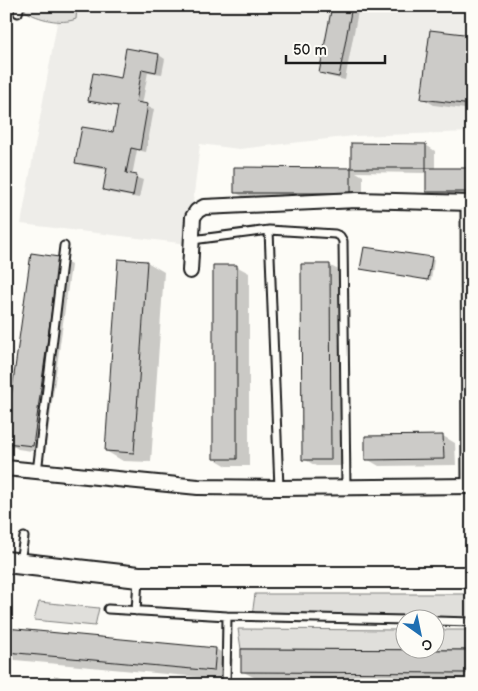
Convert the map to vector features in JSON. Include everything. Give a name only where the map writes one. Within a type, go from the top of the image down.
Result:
[{"type":"main road","points":[[13,563],[139,577],[472,577]]},
{"type":"street","points":[[190,271],[193,217],[197,211],[204,207],[357,200],[468,203]]},
{"type":"street","points":[[6,468],[198,487],[469,486]]},
{"type":"lane","points":[[468,203],[469,486]]},
{"type":"lane","points":[[192,240],[269,230],[335,234],[340,236],[342,241],[346,487]]},
{"type":"lane","points":[[269,230],[279,488]]},
{"type":"lane","points":[[36,472],[64,246]]},
{"type":"lane","points":[[13,563],[24,537]]},
{"type":"lane","points":[[136,612],[139,577]]},
{"type":"lane","points":[[108,609],[227,616],[396,620]]},
{"type":"lane","points":[[226,685],[227,616]]},
{"type":"lane","points":[[446,621],[472,622]]},
{"type":"lane","points":[[49,685],[56,682],[75,685]]},
{"type":"shaded area","points":[[26,6],[77,6],[76,19],[57,21],[43,19],[25,11]]},
{"type":"shaded area","points":[[60,6],[472,6],[472,132],[354,136],[239,149],[200,144],[188,244],[21,224]]},
{"type":"shaded area","points":[[255,594],[472,594],[472,620],[446,620],[446,608],[396,608],[396,619],[252,616]]},
{"type":"shaded area","points":[[39,602],[99,608],[95,626],[34,620]]},
{"type":"shaded area","points":[[238,629],[396,630],[396,650],[241,649]]},
{"type":"shaded area","points":[[446,630],[472,630],[472,647],[470,650],[446,650]]},
{"type":"building","points":[[332,6],[352,6],[339,77],[319,73]]},
{"type":"building","points":[[430,30],[472,35],[472,105],[421,99]]},
{"type":"building","points":[[126,48],[159,54],[156,72],[142,69],[136,102],[148,104],[140,150],[131,148],[126,173],[137,175],[133,196],[103,190],[107,168],[75,163],[82,127],[113,132],[118,106],[88,101],[93,73],[121,78]]},
{"type":"building","points":[[351,143],[426,144],[426,168],[351,168]]},
{"type":"building","points":[[234,167],[351,168],[351,193],[234,193]]},
{"type":"building","points":[[426,168],[472,168],[472,192],[426,192]]},
{"type":"building","points":[[364,247],[432,257],[428,280],[360,269]]},
{"type":"building","points":[[31,253],[59,257],[33,446],[6,443]]},
{"type":"building","points":[[118,259],[147,261],[134,453],[105,451]]},
{"type":"building","points":[[301,264],[330,264],[331,460],[302,460]]},
{"type":"building","points":[[213,265],[237,265],[237,459],[213,459]]},
{"type":"building","points":[[443,435],[444,459],[365,460],[365,436]]},
{"type":"building","points":[[6,628],[216,648],[214,671],[6,652]]},
{"type":"building","points":[[241,649],[396,650],[396,658],[446,658],[446,650],[470,650],[470,673],[241,672]]}]
